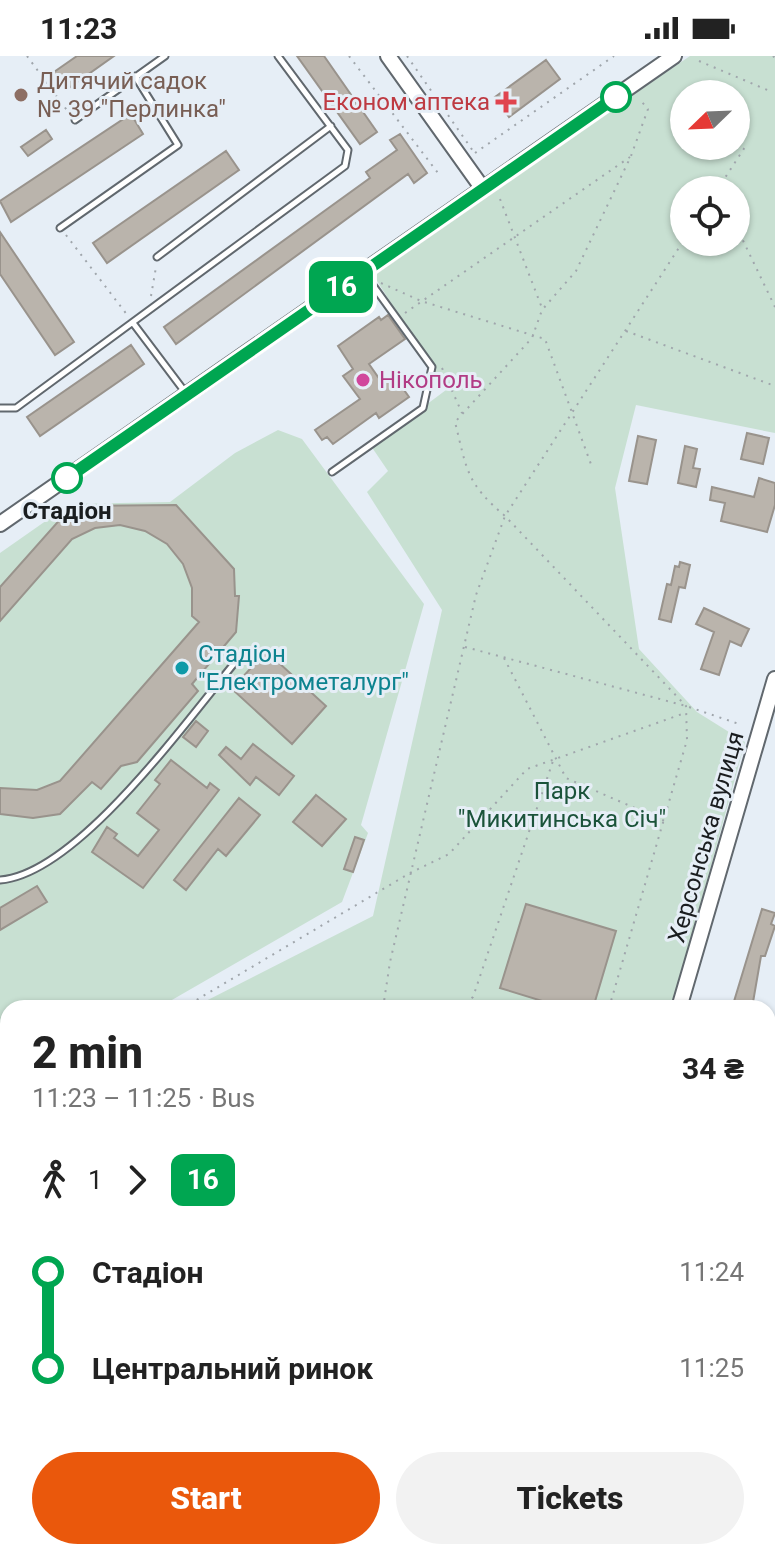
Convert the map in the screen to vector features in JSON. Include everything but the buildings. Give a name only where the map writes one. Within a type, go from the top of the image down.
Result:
[{"type":"main road","points":[[388,56],[483,189]]},
{"type":"main road","points":[[0,524],[674,56]]},
{"type":"main road","name":"Херсонська вулиця","points":[[681,1000],[775,679]]},
{"type":"lane","points":[[75,120],[165,56]]},
{"type":"lane","points":[[0,408],[16,408],[345,166],[348,150],[278,56]]},
{"type":"lane","points":[[60,228],[178,145],[135,76]]},
{"type":"lane","points":[[157,257],[331,126]]},
{"type":"lane","points":[[332,472],[423,408],[432,367],[363,272]]},
{"type":"lane","points":[[133,323],[187,394]]},
{"type":"lane","points":[[0,880],[25,876],[56,859],[111,809],[242,654]]},
{"type":"path","points":[[27,56],[75,120]]},
{"type":"path","points":[[349,56],[398,125],[412,137],[441,177]]},
{"type":"path","points":[[407,56],[475,153],[614,56]]},
{"type":"path","points":[[699,61],[772,92]]},
{"type":"path","points":[[611,1000],[667,822],[687,740],[686,706],[505,516],[477,492],[465,462],[455,422],[532,338],[542,310],[576,271],[631,156],[648,109],[641,101]]},
{"type":"path","points":[[403,314],[631,156]]},
{"type":"path","points":[[500,199],[542,310]]},
{"type":"path","points":[[60,228],[133,323]]},
{"type":"path","points":[[750,255],[775,307]]},
{"type":"path","points":[[385,1000],[410,873],[476,595],[505,516],[674,256]]},
{"type":"path","points":[[149,311],[157,257]]},
{"type":"path","points":[[380,282],[421,301],[532,338],[545,339],[574,411],[592,467]]},
{"type":"path","points":[[625,331],[775,386]]},
{"type":"path","points":[[464,646],[686,706],[742,725]]},
{"type":"path","points":[[503,657],[566,778],[667,822]]},
{"type":"path","points":[[197,1000],[410,873],[449,854],[527,769],[686,713]]},
{"type":"path","points":[[469,1000],[473,997],[530,819],[554,757]]},
{"type":"green space","name":"Парк \"Микитинська Січ\"","points":[[690,56],[775,56],[775,433],[636,405],[615,488],[639,649],[697,712],[745,742],[674,1000],[208,1000],[373,916],[442,610],[367,492],[388,471],[371,446],[446,390],[372,273]]},
{"type":"green space","points":[[278,430],[302,439],[424,604],[361,825],[368,833],[342,902],[172,1000],[0,1000],[0,553],[70,504],[170,502],[235,453]]},
{"type":"bus line","name":"16","points":[[67,478],[616,97]]},
{"type":"place","name":"Дитячий садок № 39 \"Перлинка\"","points":[[21,95]]},
{"type":"place","name":"Економ аптека","points":[[506,102]]},
{"type":"place","name":"Нікополь","points":[[363,380]]},
{"type":"place","name":"Стадіон","points":[[67,478]]},
{"type":"place","name":"Стадіон \"Електрометалург\"","points":[[182,668]]}]
